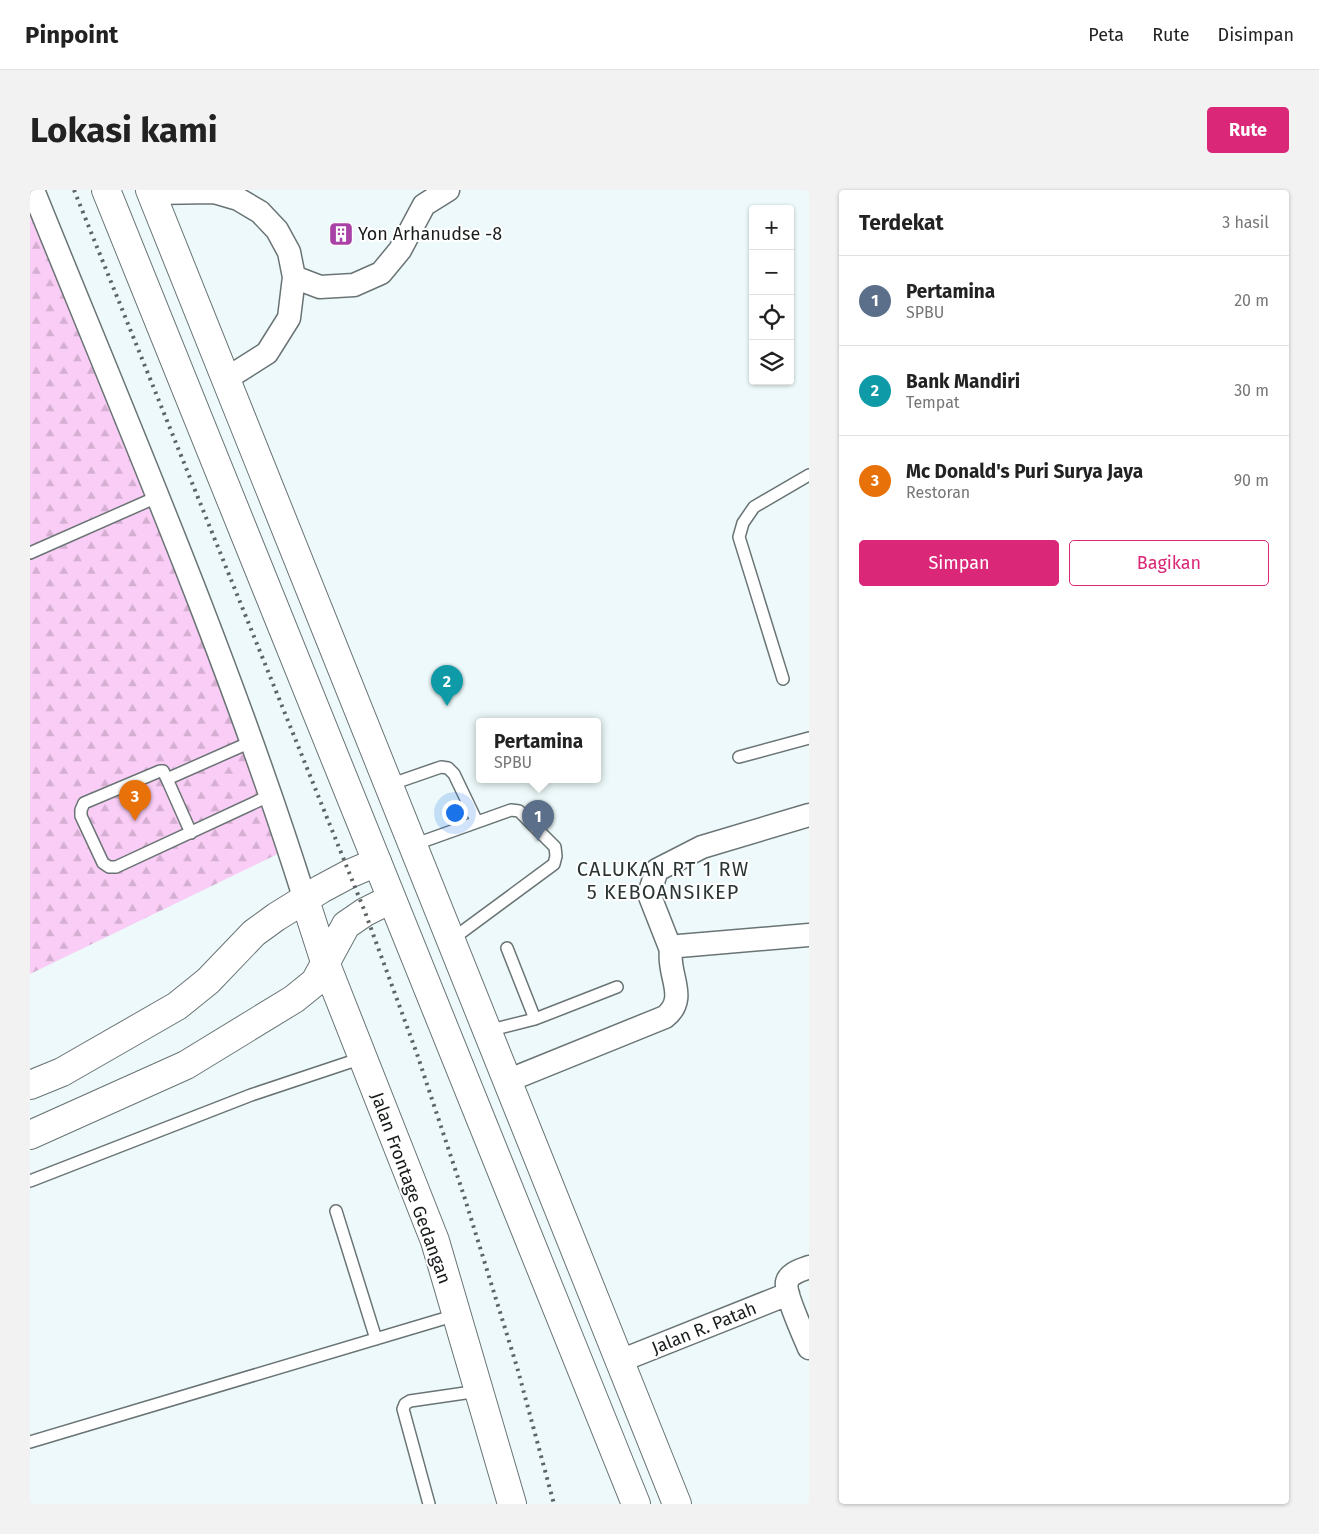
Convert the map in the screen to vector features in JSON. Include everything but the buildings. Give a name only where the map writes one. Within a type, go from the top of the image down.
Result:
[{"type":"main road","points":[[106,190],[636,1504]]},
{"type":"main road","points":[[150,191],[677,1504]]},
{"type":"main road","points":[[30,1085],[62,1072],[178,1006],[208,981],[254,933],[276,917],[349,874],[413,845]]},
{"type":"main road","points":[[30,1135],[195,1060],[294,999],[315,982],[346,925],[365,912],[427,881]]},
{"type":"main road","name":"Jalan Frontage Gedangan","points":[[305,900],[325,962],[435,1241],[512,1504]]},
{"type":"street","points":[[33,190],[157,497],[252,741],[305,900]]},
{"type":"street","points":[[294,277],[320,287],[354,285],[381,273],[400,250],[424,205],[448,190]]},
{"type":"street","points":[[150,191],[214,192],[238,199],[260,212],[277,230],[289,252],[294,277],[289,318],[267,353],[226,379]]},
{"type":"street","points":[[507,1081],[665,1016],[673,1010],[678,1000],[670,958],[671,950],[649,894],[657,870],[702,847],[809,815]]},
{"type":"street","points":[[671,950],[679,946],[809,935]]},
{"type":"street","points":[[809,1267],[790,1276],[786,1282],[788,1294],[809,1348]]},
{"type":"street","name":"Jalan R. Patah","points":[[620,1361],[788,1294]]},
{"type":"lane","points":[[783,679],[739,538],[743,523],[754,507],[809,475]]},
{"type":"lane","points":[[30,553],[157,497]]},
{"type":"lane","points":[[739,756],[809,738]]},
{"type":"lane","points":[[167,779],[252,741]]},
{"type":"lane","points":[[389,785],[440,767],[448,768],[454,774],[477,822]]},
{"type":"lane","points":[[191,833],[163,771],[84,804],[81,810],[81,816],[103,863],[109,867],[116,867],[191,833],[271,795]]},
{"type":"lane","points":[[413,845],[511,810],[519,811],[555,847],[556,856],[554,864],[451,940]]},
{"type":"lane","points":[[507,948],[535,1018]]},
{"type":"lane","points":[[487,1031],[535,1018],[617,987]]},
{"type":"lane","points":[[30,1181],[251,1095],[362,1058]]},
{"type":"lane","points":[[336,1211],[376,1338]]},
{"type":"lane","points":[[30,1442],[456,1315]]},
{"type":"lane","points":[[429,1504],[403,1409],[405,1404],[410,1401],[479,1391]]},
{"type":"green space","points":[[30,211],[288,849],[30,974]]},
{"type":"railway","points":[[74,190],[365,912],[417,1054],[465,1199],[517,1367],[554,1504]]},
{"type":"place","name":"Yon Arhanudse -8","points":[[341,234]]},
{"type":"place","name":"Bank Mandiri","points":[[447,706]]},
{"type":"place","name":"Mc Donald's Puri Surya Jaya","points":[[135,821]]},
{"type":"place","name":"Pertamina","points":[[538,841]]},
{"type":"district","name":"CALUKAN RT 1 RW 5 KEBOANSIKEP","points":[[663,880]]}]
